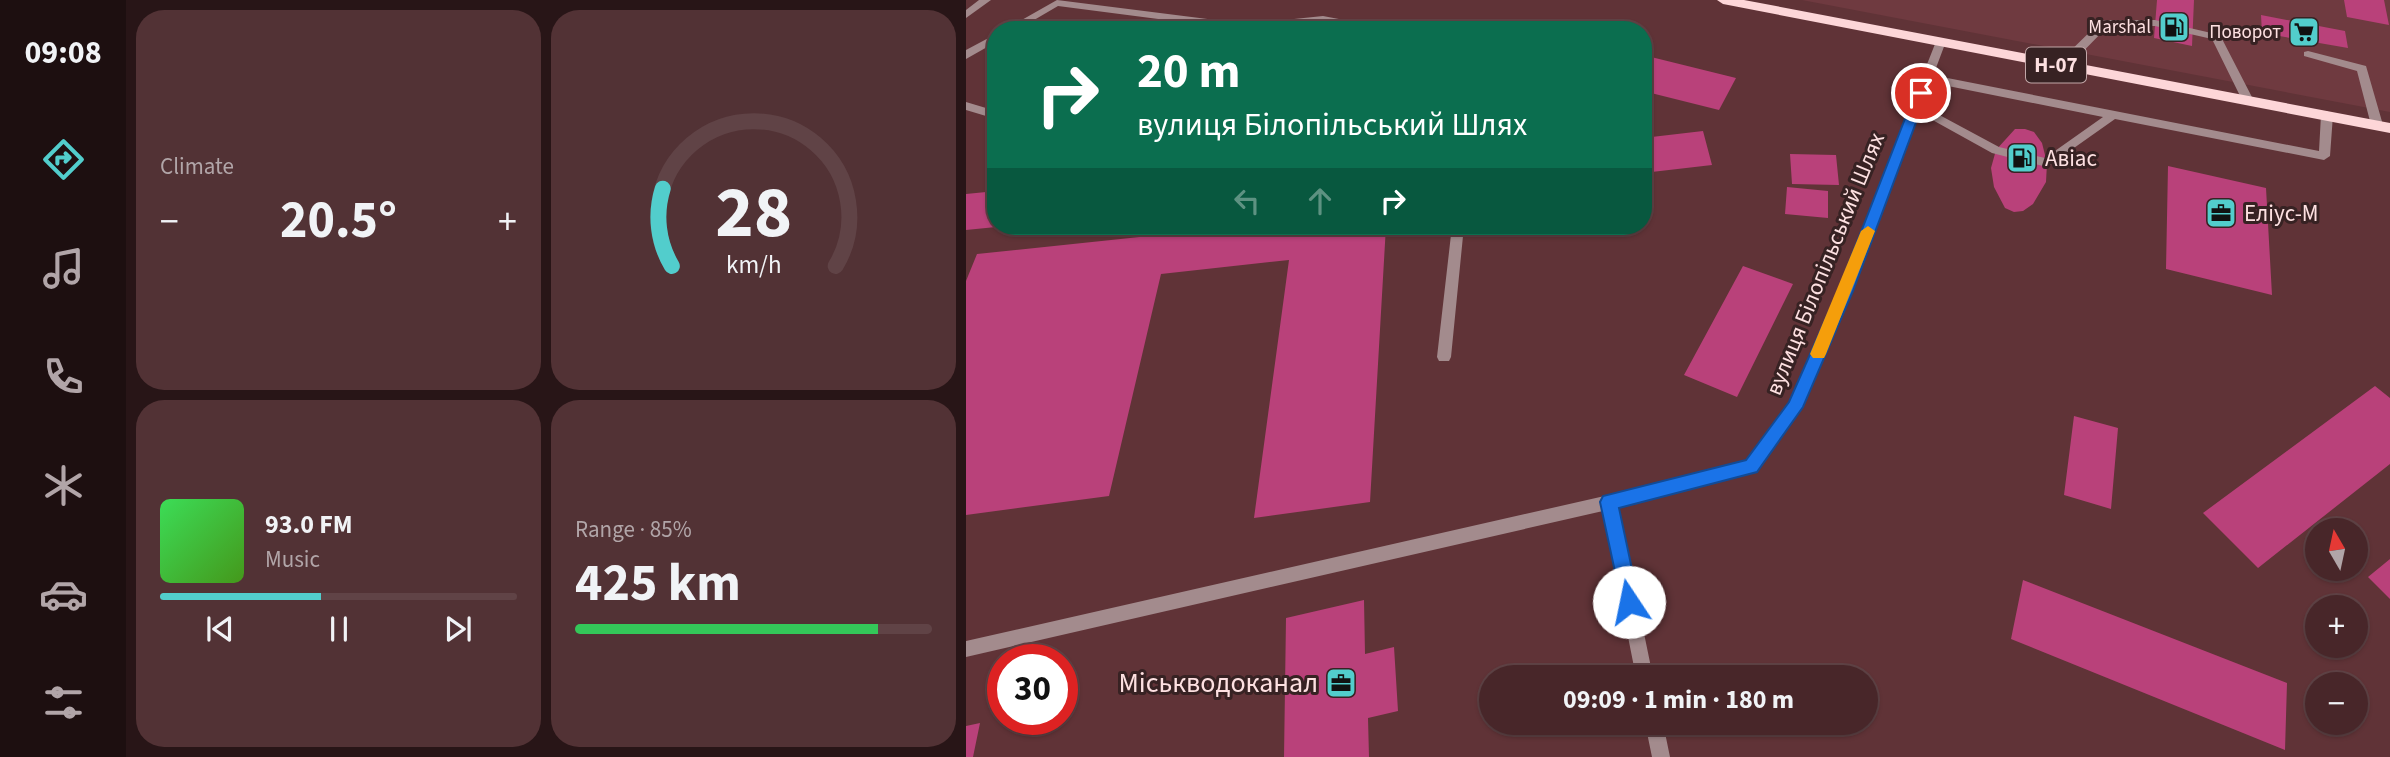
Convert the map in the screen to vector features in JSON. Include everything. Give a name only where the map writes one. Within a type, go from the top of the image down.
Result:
[{"type":"main road","name":"Н-07","points":[[1723,0],[1940,44],[2384,126]]},
{"type":"street","points":[[966,15],[986,0]]},
{"type":"street","points":[[1024,21],[1056,2],[1201,21]]},
{"type":"street","points":[[1304,21],[1334,21]]},
{"type":"street","points":[[2062,66],[2105,23],[2155,23],[2216,37],[2248,101]]},
{"type":"street","points":[[966,55],[987,42]]},
{"type":"street","name":"вулиця Білопільський Шлях","points":[[966,649],[1609,502],[1751,466],[1795,407],[1845,291],[1940,44]]},
{"type":"street","points":[[2308,54],[2362,69],[2384,126]]},
{"type":"street","points":[[1927,78],[2324,156],[2327,116]]},
{"type":"street","points":[[966,106],[987,112]]},
{"type":"street","points":[[1915,107],[1996,150],[2047,163],[2113,115]]},
{"type":"street","points":[[1444,357],[1457,235]]},
{"type":"street","points":[[1609,502],[1643,665]]},
{"type":"street","points":[[1656,735],[1661,757]]},
{"type":"shaded area","points":[[1802,0],[2390,0],[2390,112]]},
{"type":"building","name":"Marshal","points":[[2157,0],[2194,0],[2192,46],[2154,38]]},
{"type":"building","points":[[2344,0],[2384,0],[2389,25],[2347,17]]},
{"type":"building","name":"Поворот","points":[[2261,15],[2345,31],[2348,48],[2262,33]]},
{"type":"building","points":[[1652,57],[1736,78],[1719,110],[1652,93]]},
{"type":"building","points":[[2015,129],[2034,132],[2042,143],[2047,163],[2046,182],[2033,204],[2023,211],[2014,212],[2005,208],[1994,187],[1991,168],[1996,150]]},
{"type":"building","points":[[1703,131],[1712,165],[1652,172],[1652,137]]},
{"type":"building","points":[[1790,154],[1836,155],[1839,185],[1792,184]]},
{"type":"building","points":[[2168,166],[2266,188],[2272,295],[2166,269]]},
{"type":"building","points":[[1787,187],[1828,191],[1828,218],[1785,214]]},
{"type":"building","points":[[987,192],[987,228],[966,230],[966,194]]},
{"type":"building","points":[[1158,235],[1385,235],[1370,502],[1254,518],[1289,260],[1161,274],[1109,496],[966,515],[966,281],[977,254]]},
{"type":"building","points":[[1743,266],[1793,284],[1737,397],[1684,375]]},
{"type":"building","points":[[2375,386],[2390,398],[2390,464],[2321,518],[2305,518],[2305,531],[2258,568],[2203,513]]},
{"type":"building","points":[[2074,416],[2118,428],[2111,509],[2064,495]]},
{"type":"building","points":[[2390,559],[2390,599],[2368,577]]},
{"type":"building","points":[[2023,580],[2287,683],[2285,750],[2011,639]]},
{"type":"building","name":"Міськводоканал","points":[[1364,600],[1365,654],[1394,647],[1398,711],[1368,718],[1369,757],[1284,757],[1286,618]]},
{"type":"building","points":[[980,723],[973,757],[966,757],[966,726]]},
{"type":"slow traffic","points":[[1818,354],[1868,231]]},
{"type":"place","name":"Marshal","points":[[2174,27]]},
{"type":"place","name":"Поворот","points":[[2304,32]]},
{"type":"place","name":"Авіас","points":[[2022,158]]},
{"type":"place","name":"Еліус-М","points":[[2221,213]]},
{"type":"place","name":"Міськводоканал","points":[[1341,683]]},
{"type":"route","points":[[1629,602],[1609,502],[1751,466],[1795,407],[1845,291],[1921,93]]}]
